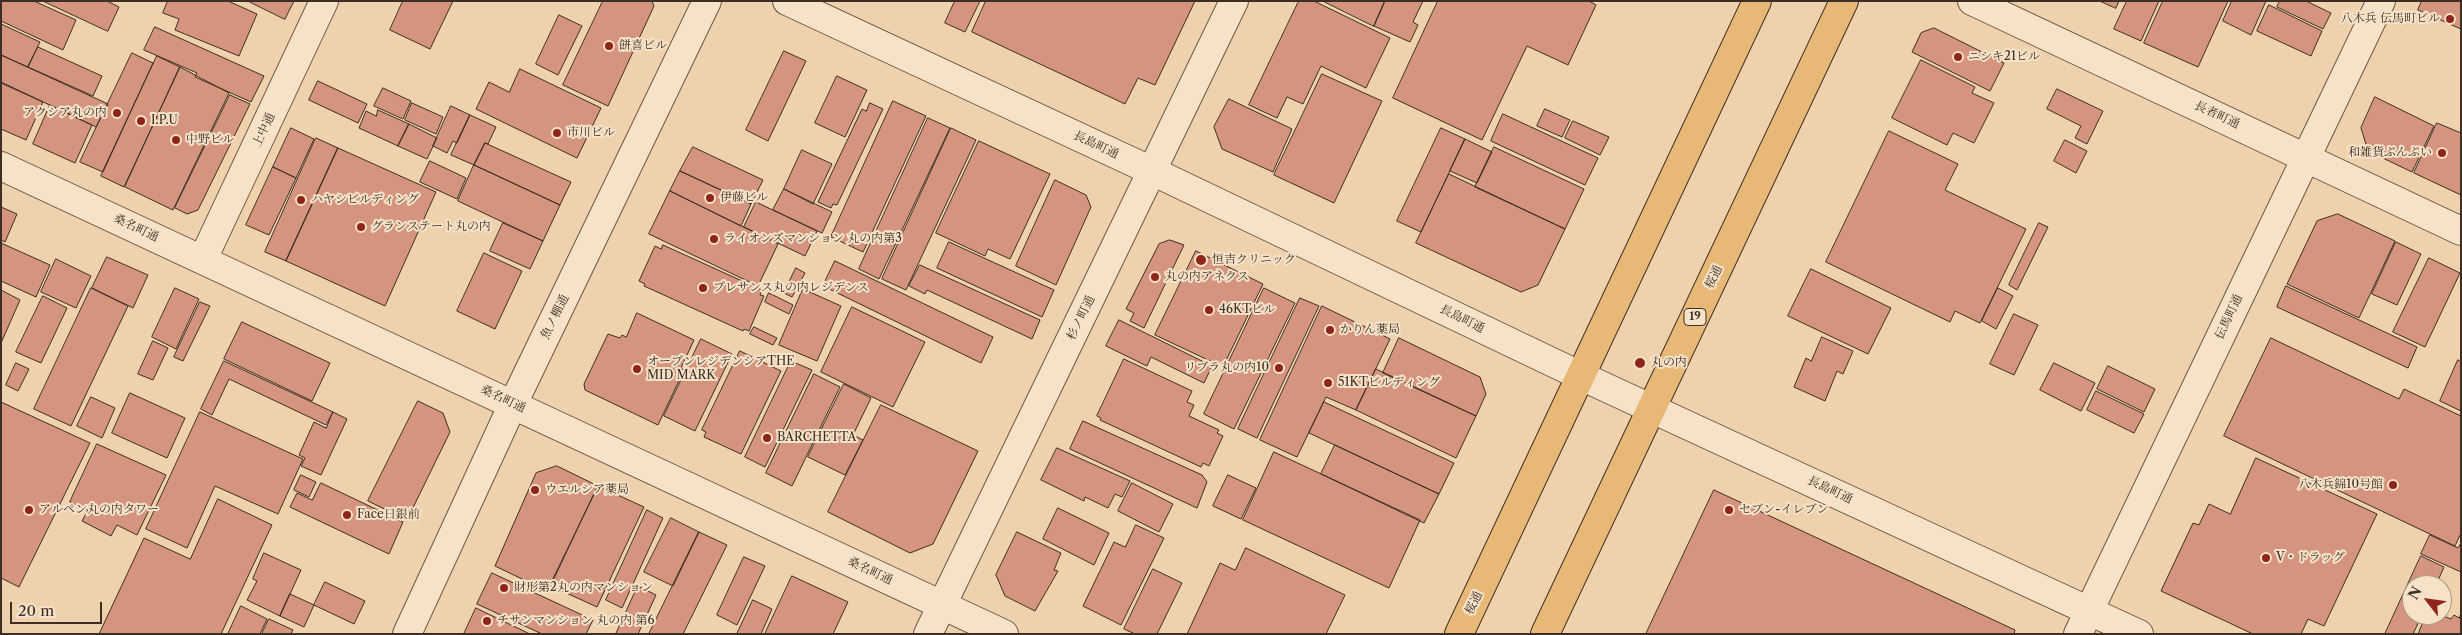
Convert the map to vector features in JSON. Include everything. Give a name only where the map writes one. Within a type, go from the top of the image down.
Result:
[{"type":"highway","name":"桜通","points":[[1459,634],[1757,1]]},
{"type":"highway","name":"桜通","points":[[1546,634],[1844,1]]},
{"type":"street","name":"上中通","points":[[203,259],[324,1]]},
{"type":"street","name":"魚ノ棚通","points":[[407,634],[513,404],[707,1]]},
{"type":"street","name":"長島町通","points":[[787,1],[1152,171],[1652,408],[2084,622],[2139,634]]},
{"type":"street","name":"杉ノ町通","points":[[928,634],[1234,1]]},
{"type":"street","name":"長者町通","points":[[1972,1],[2461,231]]},
{"type":"street","name":"伝馬町通","points":[[2084,622],[2381,1]]},
{"type":"street","name":"桑名町通","points":[[1,166],[1004,634]]},
{"type":"building","points":[[1,1],[34,1],[76,20],[63,50],[1,21]]},
{"type":"building","points":[[43,1],[107,1],[119,7],[108,31]]},
{"type":"building","points":[[168,1],[228,1],[257,14],[239,56],[175,30],[179,19],[163,13]]},
{"type":"building","points":[[248,1],[294,1],[285,19]]},
{"type":"building","points":[[403,1],[453,1],[430,49],[390,30]]},
{"type":"building","name":"餅喜ビル","points":[[603,1],[652,1],[654,6],[608,106],[563,85]]},
{"type":"building","points":[[955,1],[980,1],[965,32],[945,23]]},
{"type":"building","points":[[986,1],[1195,1],[1155,85],[1138,78],[1125,104],[972,32]]},
{"type":"building","points":[[1299,1],[1314,1],[1390,38],[1366,88],[1321,66],[1303,104],[1287,97],[1277,118],[1249,105]]},
{"type":"building","points":[[1323,1],[1385,1],[1374,26]]},
{"type":"building","points":[[1385,1],[1423,1],[1413,22],[1418,25],[1410,42],[1374,26]]},
{"type":"building","points":[[1438,1],[1589,1],[1596,5],[1568,65],[1527,46],[1482,140],[1393,98]]},
{"type":"building","points":[[2100,1],[2119,1],[2116,8]]},
{"type":"building","points":[[2127,1],[2159,1],[2141,41],[2114,29]]},
{"type":"building","points":[[2163,1],[2228,1],[2198,67],[2144,43]]},
{"type":"building","points":[[2232,1],[2266,1],[2251,35],[2223,21]]},
{"type":"building","points":[[2280,1],[2306,1],[2331,13],[2323,29],[2277,7]]},
{"type":"building","name":"八木兵 伝馬町ビル","points":[[2422,1],[2461,1],[2461,29],[2418,10]]},
{"type":"building","points":[[2269,5],[2322,31],[2311,56],[2257,31]]},
{"type":"building","points":[[559,15],[582,26],[558,75],[536,64]]},
{"type":"building","points":[[1,24],[40,42],[28,67],[1,55]]},
{"type":"building","points":[[155,27],[264,76],[251,102],[195,77],[197,73],[144,50]]},
{"type":"building","name":"ニシキ21ビル","points":[[1934,28],[2004,63],[1990,91],[1912,52],[1921,33]]},
{"type":"building","points":[[38,47],[102,76],[93,96],[28,67]]},
{"type":"building","points":[[784,51],[806,61],[768,141],[746,130]]},
{"type":"building","name":"アクシア丸の内","points":[[132,53],[153,63],[103,172],[80,162]]},
{"type":"building","points":[[1,55],[108,104],[96,127],[1,82]]},
{"type":"building","name":"I.P.U","points":[[157,56],[180,67],[124,187],[101,176]]},
{"type":"building","points":[[1921,60],[1975,87],[1972,93],[1994,103],[1974,143],[1953,133],[1947,145],[1892,118]]},
{"type":"building","name":"中野ビル","points":[[180,67],[229,93],[173,210],[125,187]]},
{"type":"building","name":"市川ビル","points":[[520,69],[601,108],[577,158],[476,109],[489,82],[509,92]]},
{"type":"building","points":[[1322,74],[1382,101],[1334,203],[1274,175]]},
{"type":"building","points":[[837,76],[867,90],[845,137],[815,123]]},
{"type":"building","points":[[318,81],[367,104],[358,123],[309,100]]},
{"type":"building","points":[[1,83],[43,102],[26,140],[1,129]]},
{"type":"building","points":[[383,88],[411,101],[403,119],[374,106]]},
{"type":"building","points":[[2057,89],[2103,111],[2087,144],[2075,138],[2081,126],[2047,109]]},
{"type":"building","points":[[230,95],[250,104],[198,210],[187,214],[175,208]]},
{"type":"building","points":[[2375,97],[2434,126],[2412,172],[2368,151],[2361,128]]},
{"type":"building","points":[[1229,99],[1292,129],[1273,172],[1222,149],[1214,127]]},
{"type":"building","points":[[893,101],[926,116],[863,252],[831,237]]},
{"type":"building","points":[[412,103],[443,117],[436,134],[405,120]]},
{"type":"building","points":[[870,103],[883,109],[837,205],[833,204],[831,208],[818,202],[862,109],[866,111]]},
{"type":"building","points":[[50,105],[92,125],[75,163],[33,144]]},
{"type":"building","points":[[451,106],[470,115],[457,143],[453,141],[447,153],[433,146]]},
{"type":"building","points":[[1545,109],[1570,120],[1562,137],[1537,126]]},
{"type":"building","points":[[378,110],[409,124],[398,146],[359,128],[366,111],[376,116]]},
{"type":"building","points":[[1503,114],[1598,158],[1585,185],[1491,141]]},
{"type":"building","points":[[470,115],[496,127],[488,144],[485,143],[474,165],[451,155]]},
{"type":"building","points":[[928,118],[950,128],[879,279],[859,269]]},
{"type":"building","points":[[1573,121],[1609,137],[1600,155],[1565,138]]},
{"type":"building","name":"和雑貨ぷんぷい","points":[[2437,123],[2461,133],[2461,195],[2414,173]]},
{"type":"building","points":[[409,124],[437,138],[427,159],[398,146]]},
{"type":"building","points":[[291,128],[314,139],[296,178],[273,167]]},
{"type":"building","points":[[951,128],[976,140],[906,290],[882,279]]},
{"type":"building","points":[[1441,128],[1465,139],[1421,232],[1397,221]]},
{"type":"building","points":[[1889,131],[1958,164],[1945,190],[2026,229],[1980,323],[1955,311],[1950,322],[1826,262]]},
{"type":"building","name":"ハヤシビルディング","points":[[316,138],[338,148],[286,261],[265,252]]},
{"type":"building","points":[[1465,139],[1492,152],[1477,183],[1450,171]]},
{"type":"building","points":[[2065,140],[2087,151],[2076,173],[2054,161]]},
{"type":"building","points":[[979,141],[1050,174],[1010,259],[988,249],[985,256],[936,233]]},
{"type":"building","points":[[485,143],[571,182],[560,205],[474,165]]},
{"type":"building","points":[[693,147],[763,180],[751,204],[680,171]]},
{"type":"building","points":[[1494,147],[1584,189],[1565,229],[1475,187]]},
{"type":"building","name":"グランステート丸の内","points":[[338,148],[436,192],[385,306],[286,261]]},
{"type":"building","points":[[802,150],[832,164],[813,204],[784,189]]},
{"type":"building","points":[[430,161],[466,178],[457,199],[420,182]]},
{"type":"building","points":[[474,165],[560,205],[543,241],[458,201]]},
{"type":"building","points":[[273,167],[296,178],[269,235],[246,225]]},
{"type":"building","name":"伊藤ビル","points":[[680,171],[751,204],[741,226],[670,191]]},
{"type":"building","points":[[1449,174],[1565,229],[1538,285],[1521,292],[1416,243]]},
{"type":"building","points":[[1055,180],[1086,195],[1091,207],[1056,285],[1016,266]]},
{"type":"building","points":[[784,189],[832,212],[822,233],[773,210]]},
{"type":"building","name":"ライオンズマンション 丸の内第3","points":[[670,191],[778,244],[758,286],[649,234]]},
{"type":"building","points":[[756,202],[817,231],[805,256],[744,227]]},
{"type":"building","points":[[1,207],[17,214],[5,242],[1,240]]},
{"type":"building","points":[[2338,214],[2395,241],[2359,318],[2287,284],[2317,221]]},
{"type":"building","points":[[503,223],[543,241],[530,269],[490,251]]},
{"type":"building","points":[[2039,223],[2048,227],[2017,290],[2009,285]]},
{"type":"building","name":"丸の内アネクス","points":[[1170,240],[1184,245],[1144,328],[1130,321],[1134,313],[1126,309],[1159,244]]},
{"type":"building","points":[[949,242],[1054,290],[1042,317],[937,268]]},
{"type":"building","points":[[2396,242],[2421,254],[2397,305],[2372,294]]},
{"type":"building","points":[[1,243],[50,265],[36,297],[1,281]]},
{"type":"building","name":"プレサンス丸の内レジデンス","points":[[663,245],[762,290],[760,295],[764,296],[749,331],[744,329],[743,331],[644,286],[645,284],[639,281],[655,246],[661,249]]},
{"type":"building","name":"46KTビル","points":[[1196,251],[1263,284],[1223,367],[1155,335]]},
{"type":"building","points":[[484,253],[522,271],[495,329],[457,311]]},
{"type":"building","points":[[107,257],[148,275],[133,308],[92,288]]},
{"type":"building","points":[[2429,258],[2460,273],[2425,347],[2393,332]]},
{"type":"building","points":[[56,259],[91,276],[76,308],[41,292]]},
{"type":"building","points":[[835,261],[993,337],[981,363],[823,286]]},
{"type":"building","points":[[920,265],[1040,320],[1032,339],[927,290],[925,294],[909,286]]},
{"type":"building","points":[[796,268],[805,273],[792,297],[784,293]]},
{"type":"building","points":[[1811,269],[1891,308],[1868,354],[1788,316]]},
{"type":"building","points":[[2286,286],[2417,347],[2408,368],[2277,307]]},
{"type":"building","points":[[91,288],[128,306],[71,426],[34,409]]},
{"type":"building","points":[[175,288],[199,299],[176,349],[152,337]]},
{"type":"building","points":[[1264,288],[1295,303],[1234,429],[1204,414]]},
{"type":"building","points":[[1998,288],[2013,296],[1996,329],[1982,321]]},
{"type":"building","points":[[803,289],[841,306],[817,361],[779,345]]},
{"type":"building","points":[[1,290],[20,300],[1,343]]},
{"type":"building","points":[[769,293],[793,305],[789,314],[765,302]]},
{"type":"building","points":[[43,296],[67,308],[41,363],[16,352]]},
{"type":"building","name":"リブラ丸の内10","points":[[1300,298],[1319,306],[1257,438],[1238,429]]},
{"type":"building","points":[[200,302],[210,306],[183,361],[174,357]]},
{"type":"building","name":"51KTビルディング","points":[[1322,306],[1390,339],[1356,410],[1326,397],[1297,457],[1260,440]]},
{"type":"building","points":[[852,307],[925,342],[893,407],[821,372]]},
{"type":"building","name":"オープンレジデンシアTHE MID MARK","points":[[637,313],[694,340],[681,368],[684,370],[658,425],[585,390],[584,384],[608,334],[620,338],[622,335],[626,337]]},
{"type":"building","points":[[2014,314],[2038,325],[2014,375],[1990,364]]},
{"type":"building","points":[[1119,320],[1212,366],[1204,383],[1151,357],[1147,366],[1106,346]]},
{"type":"building","points":[[242,322],[330,363],[312,401],[224,359]]},
{"type":"building","points":[[754,327],[777,338],[773,345],[750,334]]},
{"type":"building","points":[[1822,337],[1853,351],[1843,374],[1837,371],[1825,401],[1794,387],[1806,358],[1811,361]]},
{"type":"building","points":[[1399,338],[1480,377],[1486,394],[1476,416],[1383,373]]},
{"type":"building","name":"八木兵錦10号館","points":[[2271,338],[2399,399],[2404,389],[2461,416],[2461,533],[2455,546],[2224,436]]},
{"type":"building","points":[[701,339],[732,354],[695,431],[664,416]]},
{"type":"building","points":[[153,341],[168,348],[153,380],[138,374]]},
{"type":"building","points":[[740,351],[781,371],[741,454],[704,437],[706,432],[702,430]]},
{"type":"building","points":[[1124,359],[1192,391],[1187,402],[1194,405],[1189,416],[1219,430],[1217,433],[1223,436],[1209,466],[1203,463],[1201,467],[1100,420],[1101,418],[1097,416]]},
{"type":"building","points":[[2458,360],[2461,362],[2461,411],[2440,401]]},
{"type":"building","points":[[224,361],[333,412],[326,425],[229,379],[212,415],[201,409]]},
{"type":"building","points":[[791,361],[812,370],[765,467],[745,457]]},
{"type":"building","points":[[16,363],[29,369],[18,391],[6,385]]},
{"type":"building","points":[[2054,363],[2095,383],[2081,411],[2040,390]]},
{"type":"building","points":[[2108,366],[2155,389],[2144,412],[2097,389]]},
{"type":"building","points":[[1376,369],[1476,416],[1456,458],[1356,410]]},
{"type":"building","points":[[814,374],[840,387],[792,486],[766,473]]},
{"type":"building","points":[[844,384],[871,398],[853,435],[863,440],[845,475],[808,457]]},
{"type":"building","points":[[2096,391],[2144,414],[2134,433],[2087,410]]},
{"type":"building","points":[[130,393],[185,418],[167,458],[112,433]]},
{"type":"building","points":[[91,397],[115,408],[102,438],[77,426]]},
{"type":"building","points":[[418,401],[443,413],[450,432],[407,520],[368,501]]},
{"type":"building","name":"アルペン丸の内タワー","points":[[1,402],[90,443],[19,587],[1,578]]},
{"type":"building","points":[[1324,402],[1454,463],[1439,494],[1309,433]]},
{"type":"building","points":[[881,405],[978,451],[933,544],[910,553],[828,512]]},
{"type":"building","points":[[200,412],[303,459],[278,514],[215,486],[187,548],[146,529]]},
{"type":"building","points":[[333,412],[347,419],[321,475],[301,466],[305,458],[299,455],[314,422],[326,428]]},
{"type":"building","points":[[1083,421],[1202,475],[1207,482],[1197,508],[1070,449]]},
{"type":"building","points":[[97,444],[166,475],[137,535],[117,525],[111,536],[82,521],[88,510],[70,502]]},
{"type":"building","points":[[1335,445],[1439,494],[1424,523],[1321,474]]},
{"type":"building","points":[[1057,448],[1130,481],[1122,497],[1115,494],[1108,508],[1085,497],[1084,501],[1041,480]]},
{"type":"building","points":[[1274,452],[1420,520],[1389,588],[1243,520]]},
{"type":"building","name":"V・ドラッグ","points":[[2256,458],[2377,514],[2324,626],[2308,619],[2301,634],[2253,634],[2161,591],[2193,523],[2199,525],[2209,504],[2230,514]]},
{"type":"building","points":[[557,466],[598,486],[547,591],[495,566],[536,473]]},
{"type":"building","points":[[301,475],[316,482],[309,497],[294,490]]},
{"type":"building","points":[[1228,475],[1256,488],[1241,519],[1213,506]]},
{"type":"building","name":"Face日銀前","points":[[321,483],[403,522],[389,554],[290,507],[297,493],[312,500]]},
{"type":"building","points":[[1132,483],[1173,504],[1159,532],[1118,511]]},
{"type":"building","points":[[598,486],[644,507],[597,607],[551,586]]},
{"type":"building","points":[[1714,490],[2015,630],[2014,634],[1646,634]]},
{"type":"building","points":[[218,499],[272,525],[221,634],[99,634],[144,538],[190,559]]},
{"type":"building","points":[[1058,508],[1109,533],[1094,565],[1043,539]]},
{"type":"building","points":[[647,510],[663,518],[622,608],[606,600]]},
{"type":"building","points":[[671,518],[699,532],[673,586],[644,572]]},
{"type":"building","points":[[1136,525],[1164,538],[1121,625],[1083,606],[1114,542],[1125,547]]},
{"type":"building","points":[[699,532],[727,545],[683,634],[649,634]]},
{"type":"building","points":[[1017,532],[1061,553],[1054,570],[1058,571],[1035,611],[1005,596],[996,575]]},
{"type":"building","points":[[2430,535],[2458,548],[2461,543],[2461,572],[2421,554]]},
{"type":"building","points":[[1246,548],[1345,595],[1326,634],[1187,634],[1220,563],[1235,570]]},
{"type":"building","points":[[264,553],[301,570],[280,616],[247,600],[257,581],[253,579]]},
{"type":"building","points":[[2421,556],[2444,567],[2440,575],[2412,575]]},
{"type":"building","points":[[744,557],[765,566],[737,625],[717,615]]},
{"type":"building","points":[[1153,569],[1182,583],[1157,634],[1135,634],[1124,629]]},
{"type":"building","name":"財形第2丸の内マンション","points":[[492,573],[593,620],[586,634],[542,634],[477,604]]},
{"type":"building","points":[[792,576],[848,602],[833,634],[765,634]]},
{"type":"building","points":[[325,582],[365,601],[354,624],[314,605]]},
{"type":"building","points":[[638,586],[656,595],[638,634],[616,634]]},
{"type":"building","points":[[290,594],[314,605],[304,627],[280,616]]},
{"type":"building","points":[[2402,597],[2402,625],[2417,625],[2413,634],[2385,634]]},
{"type":"building","points":[[753,600],[772,609],[761,634],[737,634]]},
{"type":"building","points":[[241,606],[267,619],[260,634],[228,634]]},
{"type":"building","name":"チサンマンション 丸の内 第6","points":[[476,608],[530,634],[464,634]]},
{"type":"building","points":[[2461,613],[2461,634],[2418,634],[2422,625],[2452,625],[2454,615],[2459,618]]},
{"type":"building","points":[[269,619],[293,630],[291,634],[262,634]]},
{"type":"place","name":"八木兵 伝馬町ビル","points":[[2450,19]]},
{"type":"place","name":"餅喜ビル","points":[[609,46]]},
{"type":"place","name":"ニシキ21ビル","points":[[1958,57]]},
{"type":"place","name":"アクシア丸の内","points":[[117,113]]},
{"type":"place","name":"I.P.U","points":[[141,121]]},
{"type":"place","name":"市川ビル","points":[[557,133]]},
{"type":"place","name":"中野ビル","points":[[176,140]]},
{"type":"place","name":"和雑貨ぷんぷい","points":[[2442,153]]},
{"type":"place","name":"伊藤ビル","points":[[710,198]]},
{"type":"place","name":"ハヤシビルディング","points":[[301,200]]},
{"type":"place","name":"グランステート丸の内","points":[[361,227]]},
{"type":"place","name":"ライオンズマンション 丸の内第3","points":[[714,239]]},
{"type":"place","name":"恒吉クリニック","points":[[1201,260]]},
{"type":"place","name":"丸の内アネクス","points":[[1155,277]]},
{"type":"place","name":"プレサンス丸の内レジデンス","points":[[703,288]]},
{"type":"place","name":"46KTビル","points":[[1209,310]]},
{"type":"place","name":"かりん薬局","points":[[1330,330]]},
{"type":"place","name":"丸の内","points":[[1640,363]]},
{"type":"place","name":"リブラ丸の内10","points":[[1279,368]]},
{"type":"place","name":"オープンレジデンシアTHE MID MARK","points":[[637,369]]},
{"type":"place","name":"51KTビルディング","points":[[1328,383]]},
{"type":"place","name":"BARCHETTA","points":[[767,438]]},
{"type":"place","name":"八木兵錦10号館","points":[[2393,485]]},
{"type":"place","name":"ウエルシア薬局","points":[[535,490]]},
{"type":"place","name":"アルペン丸の内タワー","points":[[29,510]]},
{"type":"place","name":"セブン-イレブン","points":[[1729,510]]},
{"type":"place","name":"Face日銀前","points":[[347,515]]},
{"type":"place","name":"V・ドラッグ","points":[[2266,558]]},
{"type":"place","name":"財形第2丸の内マンション","points":[[504,588]]},
{"type":"place","name":"チサンマンション 丸の内 第6","points":[[487,621]]}]
